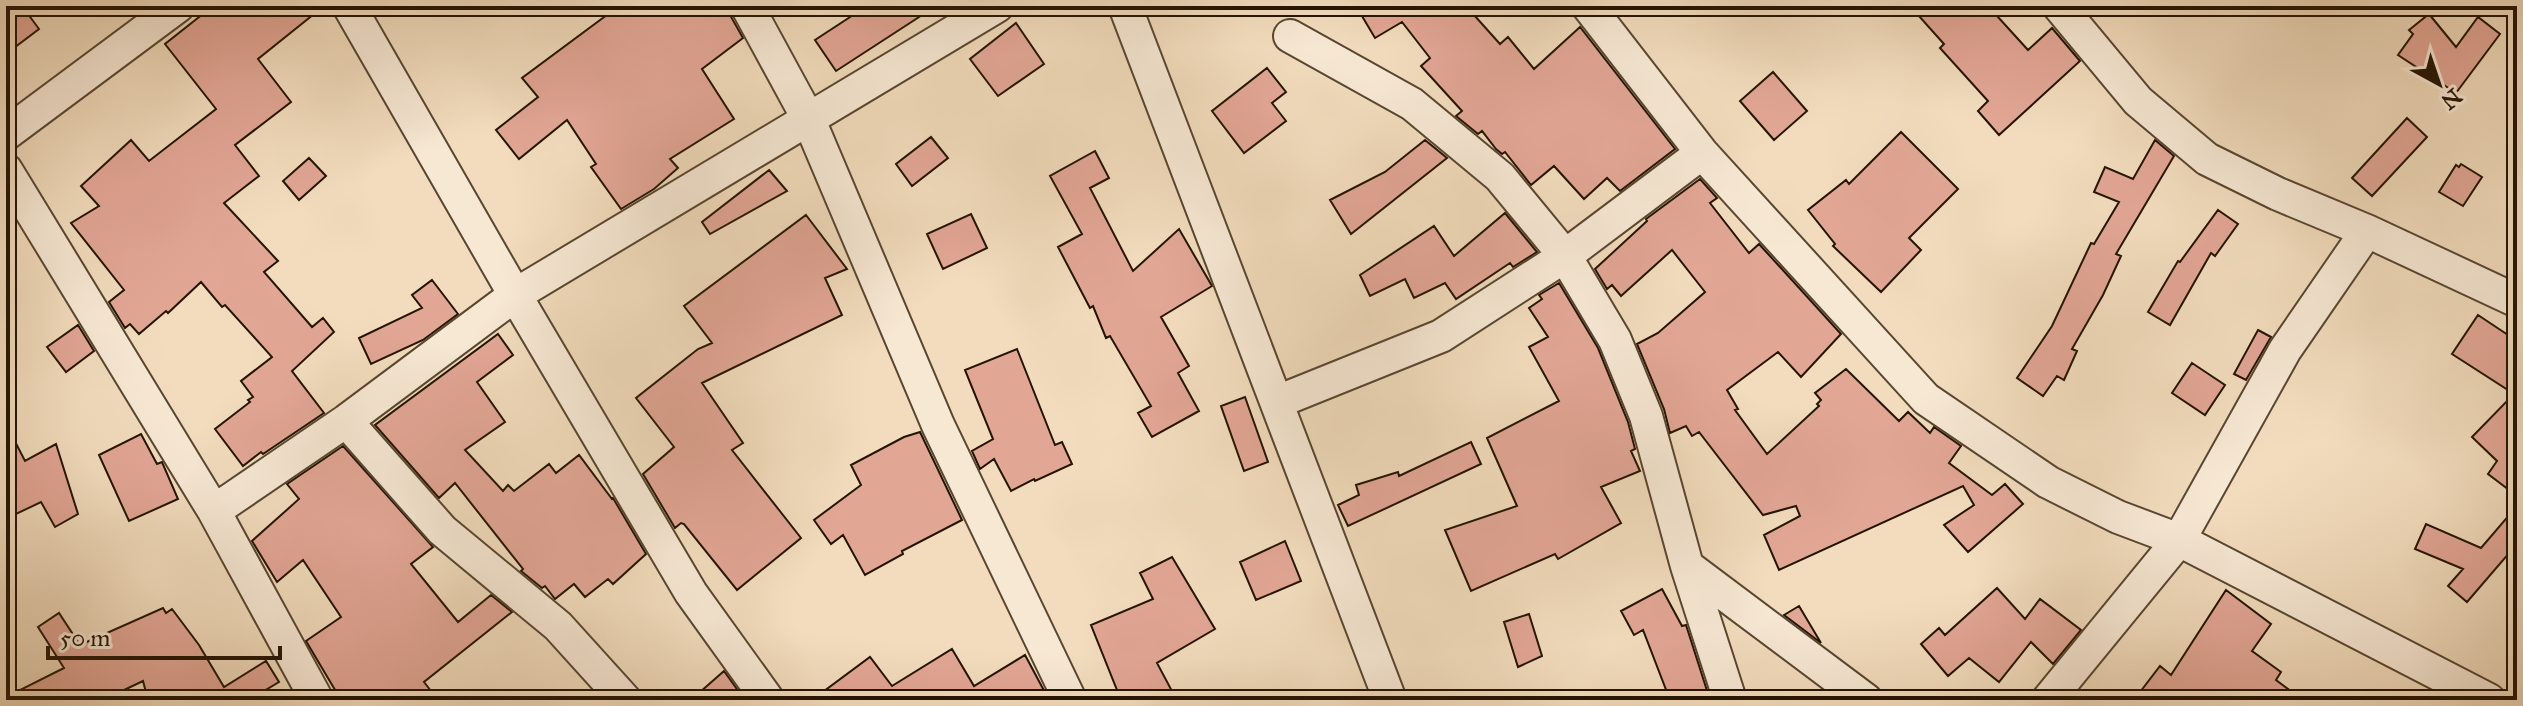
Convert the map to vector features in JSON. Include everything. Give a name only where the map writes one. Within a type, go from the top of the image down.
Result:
[{"type":"street","points":[[6,134],[178,6]]},
{"type":"street","points":[[349,6],[691,593],[768,700]]},
{"type":"street","points":[[747,6],[809,120],[938,425],[1070,700]]},
{"type":"street","points":[[214,511],[346,421],[515,295],[997,6]]},
{"type":"street","points":[[1125,6],[1390,700]]},
{"type":"street","points":[[1588,6],[1702,153],[1926,399],[2048,482],[2118,517],[2179,540],[2489,700]]},
{"type":"street","points":[[2059,6],[2138,101],[2207,159],[2517,301]]},
{"type":"street","points":[[1290,36],[1412,104],[1500,177],[1565,256],[1615,340],[1646,416],[1687,566],[1730,700]]},
{"type":"street","points":[[1277,402],[1441,336],[1565,256],[1702,153]]},
{"type":"street","points":[[6,170],[214,511],[317,700]]},
{"type":"street","points":[[2048,700],[2179,540],[2285,350],[2367,231]]},
{"type":"street","points":[[346,421],[442,530],[558,626],[625,700]]},
{"type":"street","points":[[1687,566],[1866,700]]},
{"type":"building","points":[[6,6],[22,6],[39,29],[6,54]]},
{"type":"building","points":[[213,6],[324,6],[258,59],[291,102],[235,145],[259,176],[224,203],[278,261],[264,272],[312,327],[323,318],[334,332],[292,371],[324,413],[243,466],[215,429],[250,402],[248,400],[253,397],[241,381],[272,357],[201,282],[168,313],[166,311],[139,334],[130,324],[125,328],[109,302],[124,290],[71,223],[99,206],[81,186],[131,140],[149,161],[216,109],[165,44]]},
{"type":"building","points":[[619,6],[728,6],[743,38],[702,69],[734,119],[670,159],[678,168],[654,189],[621,209],[591,167],[596,164],[567,120],[519,159],[496,130],[538,97],[522,78]]},
{"type":"building","points":[[867,6],[936,6],[836,71],[815,40]]},
{"type":"building","points":[[1356,6],[1466,6],[1500,44],[1508,37],[1534,69],[1580,27],[1675,149],[1620,191],[1607,178],[1584,199],[1554,166],[1531,185],[1505,152],[1502,154],[1482,131],[1478,134],[1456,116],[1462,111],[1421,66],[1430,58],[1402,22],[1375,38]]},
{"type":"building","points":[[1910,6],[1988,6],[2028,50],[2052,28],[2080,61],[1999,135],[1978,111],[1988,101],[1940,48],[1944,44]]},
{"type":"building","points":[[2429,14],[2456,47],[2478,17],[2500,34],[2456,93],[2398,55],[2413,34],[2409,30]]},
{"type":"building","points":[[1016,23],[1044,64],[998,96],[970,59]]},
{"type":"building","points":[[1267,68],[1286,92],[1272,103],[1286,121],[1244,153],[1212,111]]},
{"type":"building","points":[[1773,72],[1807,111],[1774,140],[1740,101]]},
{"type":"building","points":[[2407,118],[2427,137],[2372,196],[2352,178]]},
{"type":"building","points":[[1901,132],[1958,189],[1909,238],[1921,250],[1881,292],[1833,246],[1835,244],[1808,210],[1846,180],[1849,184]]},
{"type":"building","points":[[931,137],[948,158],[912,186],[896,164]]},
{"type":"building","points":[[1425,140],[1447,158],[1351,234],[1330,200],[1385,172]]},
{"type":"building","points":[[2155,140],[2174,156],[2116,254],[2121,256],[2072,349],[2077,351],[2064,380],[2057,376],[2043,396],[2017,378],[2052,326],[2091,243],[2094,244],[2119,202],[2094,192],[2105,167],[2133,179]]},
{"type":"building","points":[[1095,151],[1109,178],[1090,188],[1133,271],[1179,229],[1212,286],[1161,317],[1189,366],[1178,373],[1199,411],[1152,437],[1138,413],[1151,406],[1110,336],[1106,338],[1093,306],[1090,308],[1058,247],[1082,234],[1050,176]]},
{"type":"building","points":[[309,158],[326,176],[299,200],[283,181]]},
{"type":"building","points":[[2461,164],[2482,177],[2463,206],[2439,192],[2456,165],[2459,167]]},
{"type":"building","points":[[769,170],[787,191],[710,234],[702,222]]},
{"type":"building","points":[[1700,179],[1717,198],[1710,203],[1749,253],[1759,244],[1841,334],[1801,377],[1778,352],[1727,390],[1738,409],[1735,410],[1767,454],[1819,406],[1817,404],[1821,400],[1815,393],[1846,369],[1899,421],[1908,412],[1930,433],[1934,427],[1961,446],[1949,463],[1992,495],[2005,484],[2023,504],[1968,552],[1944,525],[1974,505],[1963,486],[1779,570],[1764,535],[1800,516],[1796,506],[1763,515],[1699,432],[1692,436],[1686,426],[1670,433],[1664,409],[1637,344],[1658,333],[1705,292],[1672,250],[1621,296],[1612,285],[1607,289],[1595,269],[1646,219]]},
{"type":"building","points":[[2218,210],[2238,224],[2215,256],[2211,253],[2170,325],[2148,312],[2178,261]]},
{"type":"building","points":[[1505,213],[1537,252],[1513,267],[1510,263],[1456,299],[1445,283],[1414,298],[1405,279],[1370,296],[1360,275],[1434,226],[1454,256]]},
{"type":"building","points":[[971,214],[987,248],[943,269],[927,234]]},
{"type":"building","points":[[806,215],[847,269],[825,278],[842,315],[702,383],[743,443],[732,450],[801,538],[737,590],[684,524],[675,528],[643,474],[674,447],[636,398],[698,349],[712,343],[684,306]]},
{"type":"building","points":[[432,280],[458,314],[423,340],[371,364],[359,338],[422,308],[412,295]]},
{"type":"building","points":[[1559,283],[1598,348],[1628,422],[1635,449],[1631,451],[1640,471],[1601,487],[1621,523],[1558,559],[1555,554],[1471,591],[1445,530],[1517,506],[1487,438],[1559,401],[1529,347],[1548,337],[1529,308],[1542,299],[1539,295]]},
{"type":"building","points":[[2478,315],[2517,341],[2517,496],[2488,474],[2497,461],[2472,437],[2514,394],[2452,354]]},
{"type":"building","points":[[78,325],[94,351],[66,372],[47,347]]},
{"type":"building","points":[[2258,330],[2271,337],[2246,380],[2234,374]]},
{"type":"building","points":[[498,334],[513,355],[477,382],[505,422],[465,450],[503,491],[508,485],[514,491],[549,464],[556,473],[579,455],[613,498],[646,554],[613,584],[608,579],[585,597],[574,584],[555,599],[545,586],[542,588],[521,571],[523,569],[455,483],[439,498],[375,425]]},
{"type":"building","points":[[1017,349],[1055,445],[1062,442],[1072,464],[1011,491],[994,459],[980,469],[972,451],[993,439],[965,370]]},
{"type":"building","points":[[2192,363],[2225,385],[2205,415],[2172,393]]},
{"type":"building","points":[[1245,397],[1268,462],[1244,471],[1221,406]]},
{"type":"building","points":[[6,424],[25,461],[56,444],[78,514],[55,527],[41,502],[16,514],[6,495]]},
{"type":"building","points":[[920,432],[962,520],[902,551],[903,554],[865,575],[843,535],[831,544],[814,520],[861,485],[851,465]]},
{"type":"building","points":[[141,434],[157,464],[162,462],[178,499],[129,521],[99,455]]},
{"type":"building","points":[[1471,442],[1481,464],[1348,526],[1338,505],[1359,495],[1356,485],[1398,472],[1399,476]]},
{"type":"building","points":[[343,446],[433,547],[411,564],[458,622],[491,595],[512,612],[424,682],[438,700],[341,700],[306,641],[341,617],[303,560],[277,582],[252,541],[299,499],[287,484]]},
{"type":"building","points":[[2517,506],[2517,544],[2467,602],[2448,586],[2463,569],[2415,549],[2426,524],[2481,548]]},
{"type":"building","points":[[1285,541],[1301,581],[1256,600],[1240,562]]},
{"type":"building","points":[[1172,557],[1215,629],[1157,663],[1173,693],[1160,700],[1121,700],[1091,625],[1153,599],[1140,573]]},
{"type":"building","points":[[1997,588],[2025,619],[2040,599],[2081,630],[2053,664],[2031,642],[1999,682],[1969,658],[1948,676],[1921,644],[1939,628],[1945,635]]},
{"type":"building","points":[[1662,589],[1682,626],[1686,625],[1710,700],[1670,700],[1643,630],[1634,635],[1621,611]]},
{"type":"building","points":[[2226,590],[2271,624],[2252,651],[2281,672],[2276,680],[2303,700],[2134,700],[2160,666],[2171,675]]},
{"type":"building","points":[[1799,606],[1821,643],[1784,615]]},
{"type":"building","points":[[163,608],[166,613],[172,609],[199,645],[224,687],[266,661],[279,682],[249,700],[148,700],[143,681],[103,700],[6,700],[6,697],[64,668],[38,627],[59,613],[80,645]]},
{"type":"building","points":[[1529,614],[1542,656],[1518,667],[1504,622]]},
{"type":"building","points":[[952,649],[974,686],[1025,655],[1049,700],[812,700],[870,657],[892,686]]},
{"type":"building","points":[[724,671],[744,699],[691,700]]}]
